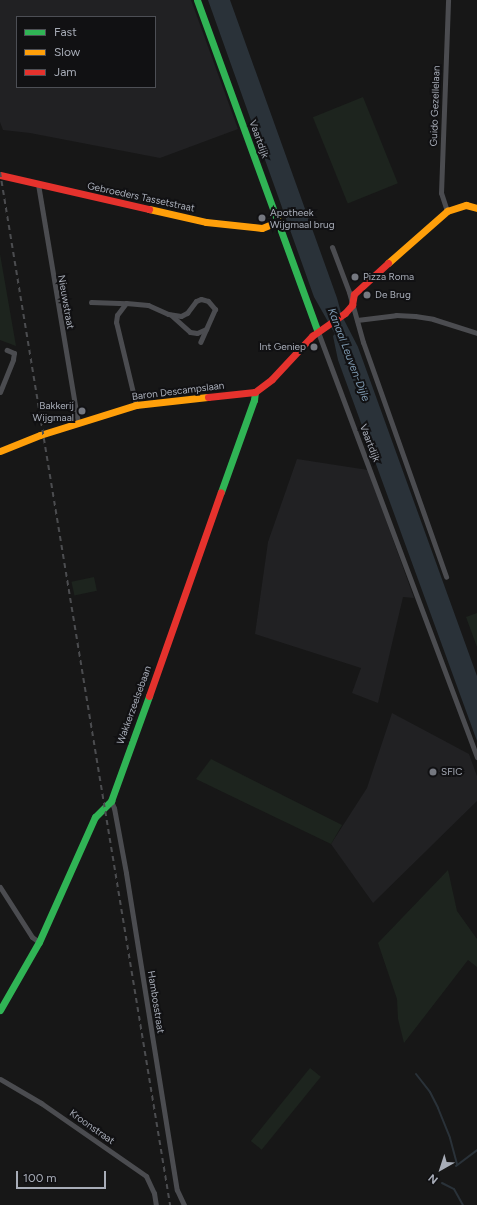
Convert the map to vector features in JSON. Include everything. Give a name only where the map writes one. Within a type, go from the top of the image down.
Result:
[{"type":"street","name":"Vaartdijk","points":[[197,0],[318,332],[477,756]]},
{"type":"street","name":"Guido Gezellelaan","points":[[447,211],[441,193],[448,0]]},
{"type":"street","name":"Gebroeders Tassetstraat","points":[[0,175],[206,222],[262,228],[278,221]]},
{"type":"street","name":"Nieuwstraat","points":[[38,184],[78,423]]},
{"type":"street","points":[[255,392],[272,379],[318,332],[345,313],[352,305],[352,298],[362,286],[447,211],[452,208],[466,205],[477,208]]},
{"type":"street","points":[[332,247],[350,292],[352,305],[363,342],[446,577]]},
{"type":"street","points":[[168,314],[184,315],[196,301],[204,300],[210,303],[214,308],[200,342]]},
{"type":"street","points":[[91,302],[148,305],[168,314],[190,332],[197,333],[206,329]]},
{"type":"street","points":[[126,303],[117,315],[116,322],[136,406]]},
{"type":"street","points":[[357,320],[396,315],[415,316],[433,319],[477,333]]},
{"type":"street","points":[[0,392],[14,359],[14,353],[7,350]]},
{"type":"street","name":"Baron Descampslaan","points":[[0,451],[78,423],[136,406],[255,392]]},
{"type":"street","name":"Wakkerzeelsebaan","points":[[0,1010],[39,942],[95,816],[111,801],[254,400],[255,392]]},
{"type":"street","name":"Hambosstraat","points":[[111,801],[114,808],[126,873],[177,1190],[184,1205]]},
{"type":"street","points":[[0,887],[32,936],[39,942]]},
{"type":"street","name":"Kroonstraat","points":[[0,1079],[41,1103],[146,1176],[154,1193],[156,1205]]},
{"type":"shaded area","points":[[0,0],[191,0],[238,129],[160,158],[30,133],[3,130],[0,122]]},
{"type":"shaded area","points":[[363,97],[398,183],[348,203],[313,117]]},
{"type":"shaded area","points":[[0,254],[16,346],[0,340]]},
{"type":"shaded area","points":[[297,459],[368,470],[414,598],[403,597],[378,703],[352,693],[361,668],[255,634],[268,542]]},
{"type":"shaded area","points":[[94,577],[97,591],[74,595],[72,582]]},
{"type":"shaded area","points":[[477,613],[477,647],[466,617]]},
{"type":"shaded area","points":[[392,713],[469,754],[477,776],[477,801],[373,903],[331,844],[367,788]]},
{"type":"shaded area","points":[[211,759],[342,825],[331,844],[196,779]]},
{"type":"shaded area","points":[[448,870],[457,911],[477,939],[477,967],[468,960],[404,1043],[398,1019],[397,999],[378,943]]},
{"type":"shaded area","points":[[310,1068],[321,1077],[262,1150],[251,1141]]},
{"type":"water","name":"Kanaal Leuven-Dijle","points":[[208,0],[230,0],[337,298],[342,316],[358,347],[477,676],[477,741],[338,360],[333,336],[335,334],[314,297]]},
{"type":"waterway","points":[[416,1074],[430,1092],[438,1108],[450,1138],[457,1165]]},
{"type":"waterway","points":[[456,1166],[477,1150]]},
{"type":"waterway","points":[[442,1183],[454,1189],[463,1205]]},
{"type":"railway","points":[[0,172],[170,1205]]},
{"type":"traffic: fast","points":[[197,0],[318,332]]},
{"type":"traffic: fast","points":[[221,492],[254,400],[255,392]]},
{"type":"traffic: fast","points":[[0,1010],[39,942],[95,817],[111,801],[149,696]]},
{"type":"traffic: slow","points":[[388,263],[447,211],[466,205],[477,208]]},
{"type":"traffic: slow","points":[[149,209],[206,222],[262,228],[279,221]]},
{"type":"traffic: slow","points":[[0,451],[40,435],[136,405],[208,397]]},
{"type":"traffic: jam","points":[[0,175],[149,209]]},
{"type":"traffic: jam","points":[[208,397],[255,392],[272,379],[312,336],[345,313],[352,305],[354,294],[388,263]]},
{"type":"traffic: jam","points":[[149,696],[221,492]]},
{"type":"place","name":"Apotheek Wijgmaal brug","points":[[262,218]]},
{"type":"place","name":"Pizza Roma","points":[[355,277]]},
{"type":"place","name":"De Brug","points":[[367,295]]},
{"type":"place","name":"Int Geniep","points":[[314,347]]},
{"type":"place","name":"Bakkerij Wijgmaal","points":[[82,411]]},
{"type":"place","name":"SFIC","points":[[433,772]]}]
